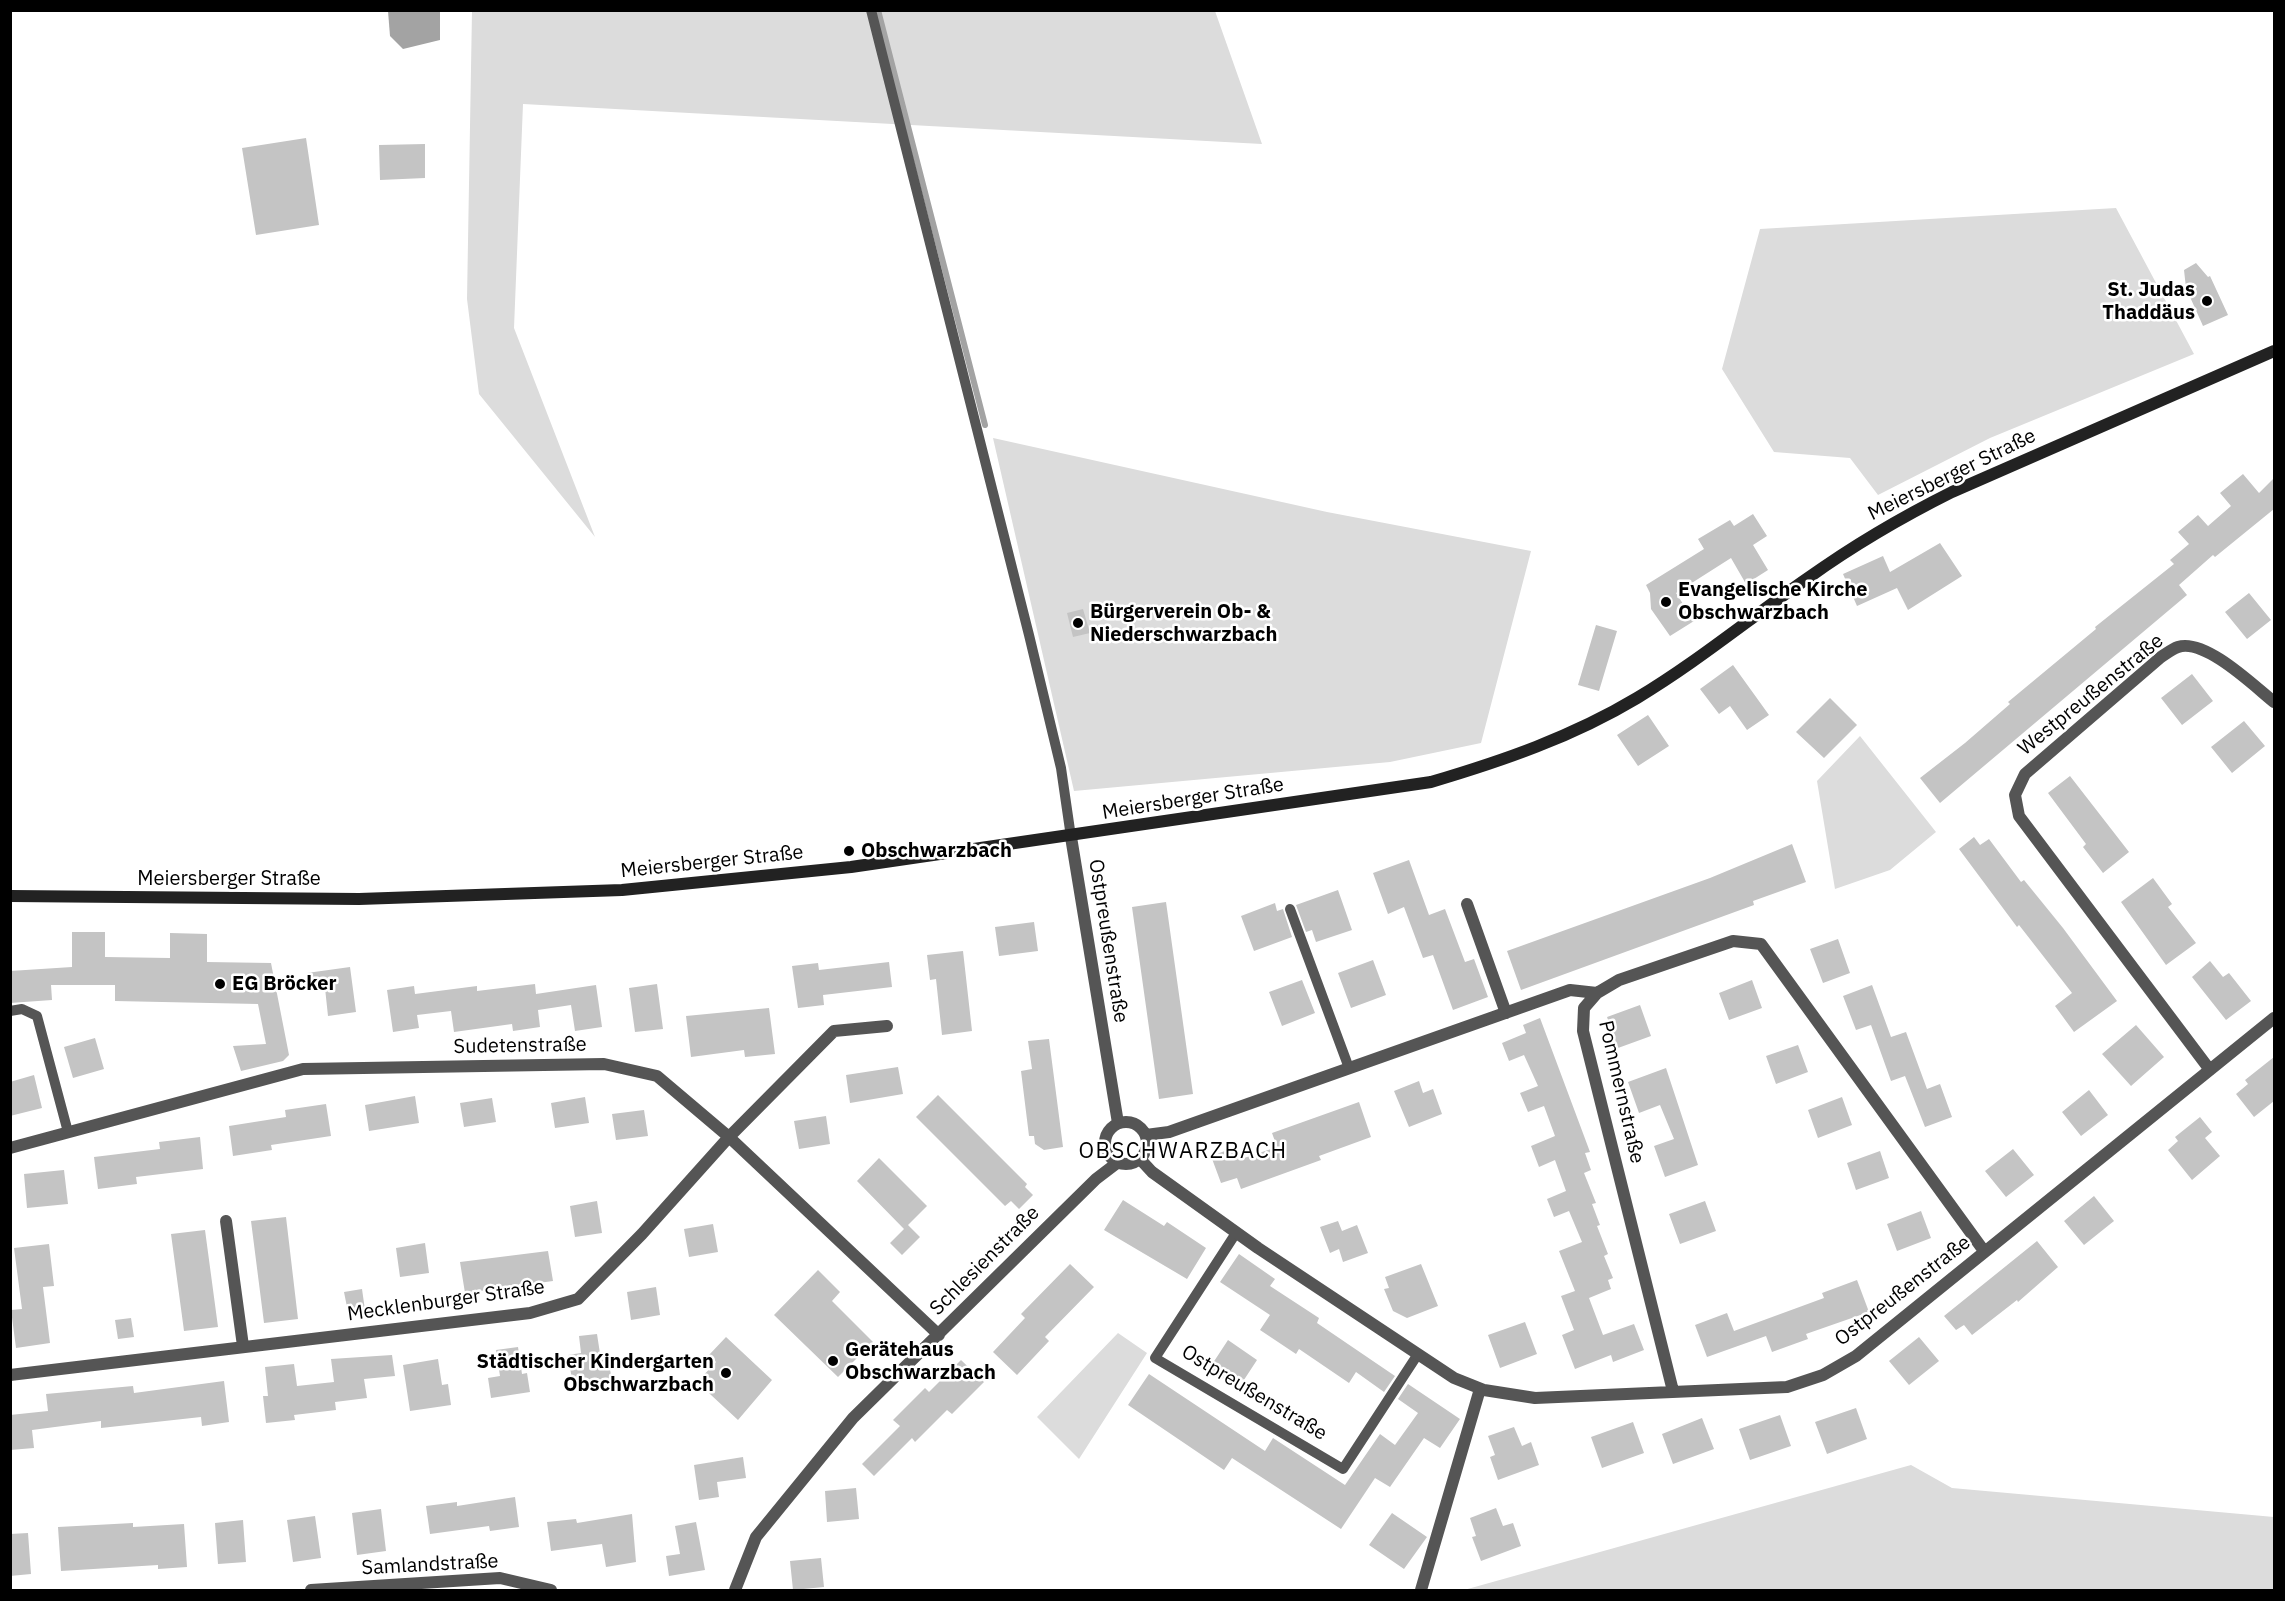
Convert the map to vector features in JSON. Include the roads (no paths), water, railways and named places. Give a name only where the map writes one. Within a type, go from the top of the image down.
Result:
[{"type":"main road","name":"Meiersberger Straße","points":[[10,896],[359,899],[622,890],[758,878],[1071,837],[1431,782],[1495,763],[1554,741],[1645,693],[1710,650],[1808,578],[1907,515],[2051,448],[2274,351]]},
{"type":"street","name":"Westpreußenstraße","points":[[2210,1070],[2019,816],[2015,795],[2025,774],[2162,657],[2179,647],[2195,647],[2214,655],[2274,702]]},
{"type":"street","name":"Ostpreußenstraße","points":[[1071,837],[1118,1123]]},
{"type":"street","points":[[1467,904],[1506,1013]]},
{"type":"street","points":[[1146,1135],[1169,1132],[1570,990],[1597,993],[1619,980],[1733,940],[1747,940],[1761,944],[1984,1251]]},
{"type":"street","name":"Pommernstraße","points":[[1597,993],[1584,1008],[1583,1030],[1673,1391]]},
{"type":"street","name":"Ostpreußenstraße","points":[[1140,1159],[1152,1172],[1236,1233],[1454,1378],[1480,1389],[1535,1398],[1786,1387],[1823,1375],[1856,1356],[2274,1018]]},
{"type":"street","name":"Mecklenburger Straße","points":[[10,1375],[530,1313],[578,1299],[642,1234],[729,1137],[834,1031],[887,1026]]},
{"type":"street","name":"Sudetenstraße","points":[[10,1148],[303,1070],[604,1064],[657,1076],[729,1137],[939,1335]]},
{"type":"street","points":[[1118,1123],[1134,1123],[1146,1135],[1148,1144],[1140,1159],[1134,1164],[1117,1163],[1105,1151],[1105,1135],[1118,1123]]},
{"type":"street","name":"Schlesienstraße","points":[[735,1590],[756,1537],[853,1418],[1096,1179],[1117,1163]]},
{"type":"street","points":[[226,1221],[243,1346]]},
{"type":"street","points":[[1421,1590],[1480,1389]]},
{"type":"street","name":"Samlandstraße","points":[[311,1590],[500,1578],[550,1590]]},
{"type":"lane","points":[[872,10],[1029,635],[1061,768],[1071,837]]},
{"type":"lane","points":[[1290,909],[1349,1068]]},
{"type":"lane","points":[[10,1011],[22,1009],[37,1016],[68,1132]]},
{"type":"lane","name":"Ostpreußenstraße","points":[[1236,1233],[1155,1358],[1343,1469],[1418,1354]]},
{"type":"waterway","points":[[878,10],[985,425]]},
{"type":"place","name":"St. Judas Thaddäus","points":[[2207,301]]},
{"type":"place","name":"Evangelische Kirche Obschwarzbach","points":[[1666,602]]},
{"type":"place","name":"Bürgerverein Ob- & Niederschwarzbach","points":[[1078,623]]},
{"type":"place","name":"Obschwarzbach","points":[[849,851]]},
{"type":"place","name":"EG Bröcker","points":[[220,984]]},
{"type":"place","name":"Gerätehaus Obschwarzbach","points":[[833,1361]]},
{"type":"place","name":"Städtischer Kindergarten Obschwarzbach","points":[[726,1373]]},
{"type":"district","name":"OBSCHWARZBACH","points":[[1183,1152]]}]
